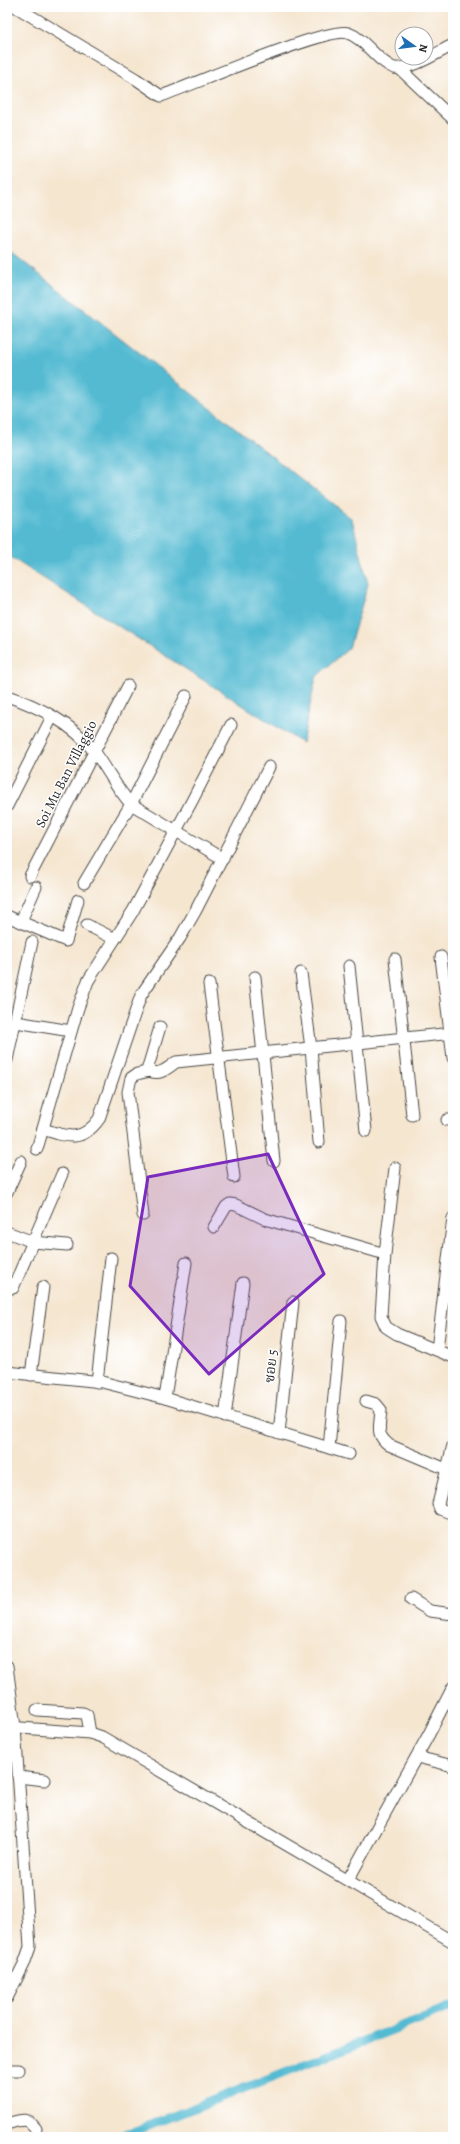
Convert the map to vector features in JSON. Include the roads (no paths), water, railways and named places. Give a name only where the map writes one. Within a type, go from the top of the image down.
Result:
[{"type":"street","points":[[16,7],[161,96],[260,57],[339,32],[353,36],[389,66],[400,69],[453,119]]},
{"type":"street","points":[[400,69],[453,45]]},
{"type":"street","name":"Soi Mu Ban Villaggio","points":[[30,876],[128,686]]},
{"type":"street","points":[[7,696],[29,703],[75,732],[94,751],[122,794],[131,804],[177,830],[223,859]]},
{"type":"street","points":[[84,883],[131,804],[186,696]]},
{"type":"street","points":[[7,806],[52,717]]},
{"type":"street","points":[[37,1149],[71,1031],[88,981],[133,911],[231,725]]},
{"type":"street","points":[[43,1129],[66,1137],[75,1137],[94,1126],[99,1119],[137,1002],[180,938],[223,859],[269,767]]},
{"type":"street","points":[[21,921],[36,887]]},
{"type":"street","points":[[7,916],[66,941],[78,900]]},
{"type":"street","points":[[87,925],[115,940]]},
{"type":"street","points":[[7,1060],[32,942]]},
{"type":"street","points":[[441,957],[452,1034],[453,1058]]},
{"type":"street","points":[[395,959],[412,1115]]},
{"type":"street","points":[[349,966],[366,1131]]},
{"type":"street","points":[[301,973],[311,1048],[319,1142]]},
{"type":"street","points":[[255,977],[274,1161]]},
{"type":"street","points":[[209,984],[234,1177]]},
{"type":"street","points":[[16,1022],[71,1031]]},
{"type":"street","points":[[150,1071],[148,1067],[160,1027]]},
{"type":"street","points":[[143,1215],[128,1092],[131,1078],[137,1074],[150,1071],[154,1074],[161,1072],[176,1062],[452,1034]]},
{"type":"street","points":[[7,1192],[21,1161]]},
{"type":"street","points":[[395,1168],[385,1254],[381,1316],[386,1327],[397,1334],[453,1357]]},
{"type":"street","points":[[13,1288],[62,1174]]},
{"type":"street","points":[[214,1228],[226,1207],[230,1204],[236,1205],[265,1219],[385,1254]]},
{"type":"street","points":[[438,1350],[453,1218]]},
{"type":"street","points":[[7,1232],[33,1242],[67,1245]]},
{"type":"street","points":[[97,1382],[111,1258]]},
{"type":"street","points":[[165,1398],[186,1263]]},
{"type":"street","points":[[225,1417],[243,1283]]},
{"type":"street","points":[[31,1375],[43,1287]]},
{"type":"street","name":"ซอย 5","points":[[279,1433],[293,1302]]},
{"type":"street","points":[[330,1448],[341,1321]]},
{"type":"street","points":[[7,1372],[97,1382],[165,1398],[349,1454]]},
{"type":"street","points":[[366,1401],[376,1404],[381,1410],[378,1435],[381,1439],[389,1445],[446,1469]]},
{"type":"street","points":[[453,1445],[438,1504],[440,1509],[453,1514]]},
{"type":"street","points":[[411,1599],[430,1611],[453,1614]]},
{"type":"street","points":[[7,1666],[11,1727],[18,1777],[30,1947],[24,1964],[7,1998]]},
{"type":"street","points":[[348,1880],[417,1756],[453,1687]]},
{"type":"street","points":[[37,1710],[84,1713],[87,1716],[90,1733]]},
{"type":"street","points":[[11,1727],[90,1733],[102,1737],[453,1942]]},
{"type":"street","points":[[417,1756],[453,1766]]},
{"type":"street","points":[[18,1777],[45,1780]]},
{"type":"street","points":[[7,2070],[19,2070]]},
{"type":"street","points":[[7,2124],[27,2119],[36,2128]]},
{"type":"water","points":[[7,249],[352,519],[368,584],[349,648],[316,677],[302,743],[7,555]]},
{"type":"waterway","points":[[120,2137],[453,2006]]}]
